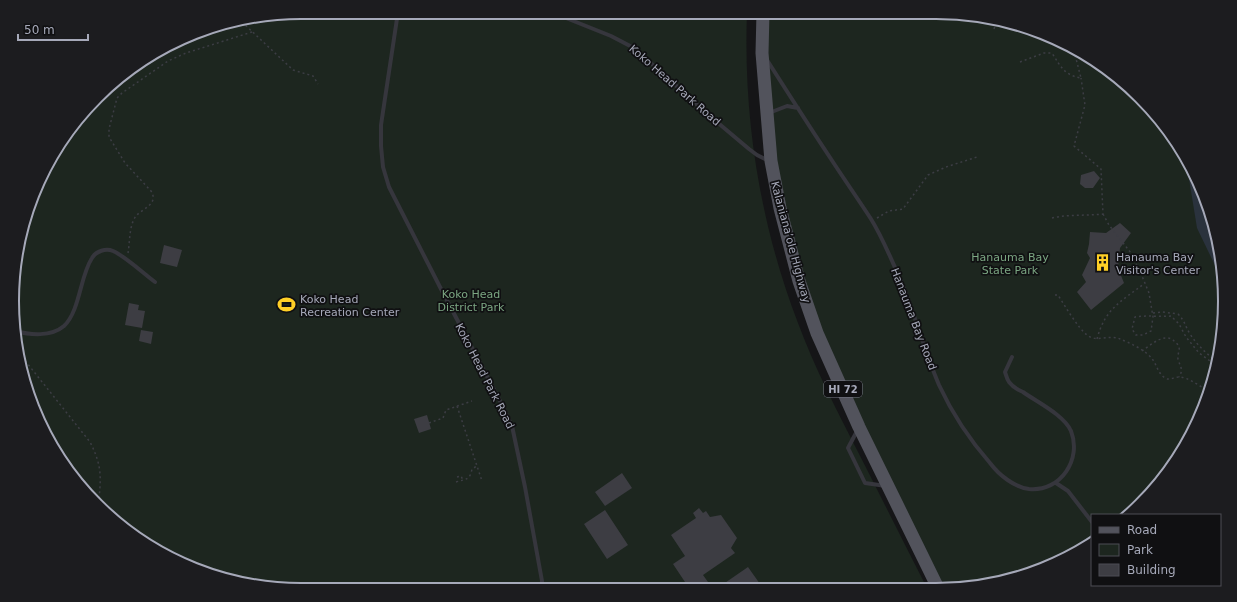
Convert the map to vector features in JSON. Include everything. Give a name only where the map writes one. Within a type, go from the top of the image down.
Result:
[{"type":"main road","name":"Kalaniana’ole Highway","points":[[763,19],[762,53],[771,161],[780,208],[799,281],[817,333],[859,427],[936,583]]},
{"type":"lane","name":"Koko Head Park Road","points":[[397,19],[381,125],[383,167],[392,194],[512,426],[532,524],[542,583]]},
{"type":"lane","name":"Koko Head Park Road","points":[[568,19],[611,36],[634,48],[749,149],[761,158],[771,161]]},
{"type":"lane","name":"Hanauma Bay Road","points":[[762,53],[872,221],[897,272],[939,384],[953,411],[974,444],[1001,475],[1016,484],[1028,489],[1038,489],[1056,483]]},
{"type":"lane","points":[[766,114],[788,106],[798,108]]},
{"type":"lane","points":[[21,332],[29,335],[46,333],[52,332],[64,326],[72,316],[89,263],[92,257],[98,252],[106,250],[113,251],[155,282]]},
{"type":"lane","points":[[1012,357],[1005,372],[1009,382],[1052,411],[1065,422],[1070,430],[1074,444],[1073,460],[1066,473],[1056,483],[1068,491],[1091,521]]},
{"type":"lane","points":[[859,427],[848,448],[865,483],[888,487]]},
{"type":"path","points":[[244,24],[293,70],[313,76],[318,84]]},
{"type":"path","points":[[994,29],[995,25]]},
{"type":"path","points":[[127,261],[133,222],[138,214],[152,203],[154,197],[125,163],[109,137],[109,129],[117,98],[120,94],[168,61],[186,53],[252,32]]},
{"type":"path","points":[[1020,62],[1044,53],[1052,53],[1064,71],[1072,77],[1081,78]]},
{"type":"path","points":[[1075,56],[1081,78],[1085,105],[1074,146],[1101,170],[1103,214],[1109,225],[1131,253],[1149,293],[1153,317],[1150,331],[1143,335],[1136,335],[1132,329],[1135,317],[1146,316],[1153,317],[1171,316],[1179,324],[1186,337],[1199,353],[1211,362]]},
{"type":"path","points":[[872,221],[889,211],[903,209],[928,174],[977,157]]},
{"type":"path","points":[[1052,218],[1063,215],[1084,216],[1103,214]]},
{"type":"path","points":[[1097,339],[1099,330],[1107,316],[1119,302],[1145,283]]},
{"type":"path","points":[[1055,294],[1058,295],[1087,335],[1097,339],[1117,338],[1149,355],[1160,373],[1165,378],[1168,379],[1178,377],[1204,389]]},
{"type":"path","points":[[1152,313],[1162,312],[1178,314],[1185,321],[1189,332],[1202,349],[1213,358]]},
{"type":"path","points":[[1142,351],[1162,338],[1170,338],[1177,343],[1179,347],[1178,358],[1182,367],[1178,377]]},
{"type":"path","points":[[25,361],[90,442],[97,455],[100,467],[101,480],[99,497]]},
{"type":"path","points":[[429,423],[443,418],[446,410],[472,401]]},
{"type":"path","points":[[458,406],[482,481]]},
{"type":"path","points":[[456,482],[470,477],[472,469],[477,466]]},
{"type":"path","points":[[457,477],[461,476],[463,480]]},
{"type":"green space","name":"Koko Head District Park","points":[[301,19],[747,19],[746,52],[751,131],[764,209],[773,248],[804,339],[840,417],[924,583],[301,583],[264,581],[246,578],[193,562],[160,545],[129,525],[115,513],[77,473],[57,442],[40,409],[24,356],[21,338],[19,301],[21,264],[24,246],[34,210],[48,176],[77,129],[89,115],[129,77],[176,48],[210,34],[246,24],[264,21]]},
{"type":"green space","name":"Hanauma Bay State Park","points":[[764,19],[936,19],[973,21],[991,24],[1027,34],[1061,48],[1108,77],[1148,115],[1160,129],[1180,160],[1197,193],[1203,210],[1213,246],[1216,264],[1218,301],[1216,338],[1213,356],[1203,392],[1189,426],[1160,473],[1148,487],[1121,514],[1091,514],[1091,536],[1077,545],[1044,562],[991,578],[973,581],[936,583],[817,333],[780,208]]},
{"type":"water","points":[[1188,175],[1203,210],[1213,246],[1216,268],[1197,228]]},
{"type":"building","points":[[1094,171],[1100,178],[1093,188],[1085,188],[1080,184],[1081,175]]},
{"type":"building","name":"Hanauma Bay Visitor's Center","points":[[1120,223],[1131,233],[1120,248],[1118,268],[1124,283],[1091,310],[1077,292],[1086,282],[1082,275],[1090,258],[1087,253],[1090,232],[1106,233]]},
{"type":"building","points":[[164,245],[182,250],[177,267],[160,263]]},
{"type":"building","points":[[129,303],[139,305],[138,310],[145,311],[142,328],[125,325]]},
{"type":"building","points":[[141,330],[153,332],[151,344],[139,341]]},
{"type":"building","points":[[427,415],[431,429],[419,433],[414,419]]},
{"type":"building","points":[[622,473],[632,488],[605,506],[595,492]]},
{"type":"building","points":[[699,508],[703,513],[706,511],[710,517],[721,515],[737,538],[731,548],[735,553],[703,575],[708,582],[706,583],[686,583],[673,564],[685,556],[671,535],[696,518],[693,513]]},
{"type":"building","points":[[605,510],[628,545],[607,559],[584,524]]},
{"type":"building","points":[[748,567],[759,583],[725,583]]},
{"type":"place","name":"Hanauma Bay Visitor's Center","points":[[1103,263]]},
{"type":"place","name":"Koko Head Recreation Center","points":[[287,305]]}]
